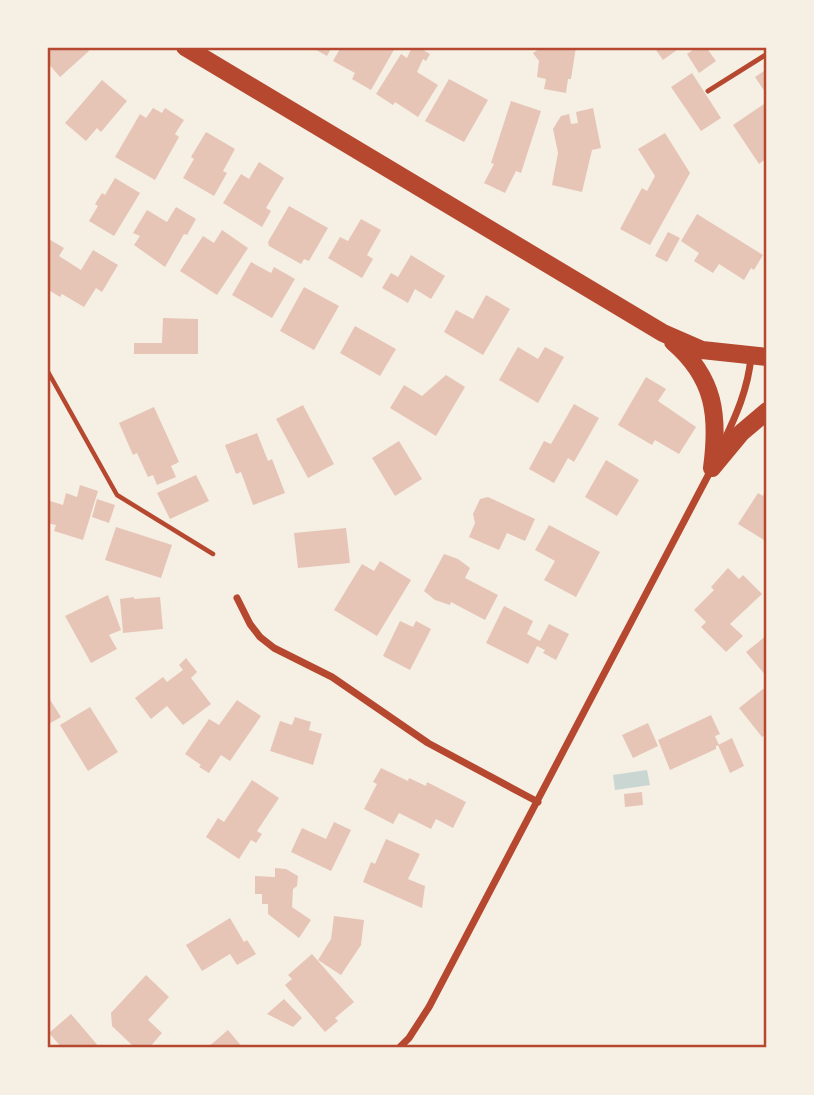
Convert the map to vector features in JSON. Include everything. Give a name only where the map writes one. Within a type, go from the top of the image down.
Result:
[{"type":"main road","points":[[185,47],[663,333],[702,350],[759,357]]},
{"type":"main road","points":[[663,333],[687,354],[702,375],[711,396],[716,418],[712,468]]},
{"type":"main road","points":[[712,468],[741,433],[767,411]]},
{"type":"street","points":[[399,1048],[409,1038],[429,1007],[538,802],[712,468],[759,357]]},
{"type":"street","points":[[237,598],[250,624],[260,637],[274,648],[332,677],[428,743],[538,802]]},
{"type":"lane","points":[[708,91],[767,54]]},
{"type":"path","points":[[47,370],[117,495],[213,554]]},
{"type":"shaded area","points":[[647,770],[650,785],[615,790],[613,775]]},
{"type":"building","points":[[47,47],[86,47],[89,51],[60,77],[47,62]]},
{"type":"building","points":[[311,47],[332,47],[327,56]]},
{"type":"building","points":[[341,47],[395,48],[371,90],[352,79],[355,73],[333,61]]},
{"type":"building","points":[[412,47],[418,47],[430,54],[426,61],[423,59],[417,72],[438,85],[418,117],[395,102],[393,105],[376,94],[401,54],[407,58]]},
{"type":"building","points":[[542,47],[576,47],[566,93],[544,89],[546,79],[537,77],[539,61],[533,53]]},
{"type":"building","points":[[654,47],[681,47],[663,60]]},
{"type":"building","points":[[697,47],[706,47],[716,61],[699,73],[687,54]]},
{"type":"building","points":[[767,69],[767,95],[755,77]]},
{"type":"building","points":[[692,73],[721,118],[701,131],[671,87]]},
{"type":"building","points":[[449,79],[488,100],[464,142],[425,121]]},
{"type":"building","points":[[102,80],[127,101],[101,132],[97,128],[86,141],[65,123]]},
{"type":"building","points":[[511,101],[541,111],[521,173],[516,171],[505,193],[484,183],[494,164],[491,163]]},
{"type":"building","points":[[767,102],[767,158],[759,164],[733,125]]},
{"type":"building","points":[[153,108],[162,113],[165,108],[184,120],[175,134],[179,137],[155,180],[115,157],[140,114],[146,118]]},
{"type":"building","points":[[593,108],[601,148],[592,150],[582,192],[552,185],[558,153],[553,129],[561,116],[569,114],[571,124],[578,123],[576,112]]},
{"type":"building","points":[[206,132],[235,149],[223,171],[227,173],[214,196],[183,178],[194,159],[191,157]]},
{"type":"building","points":[[665,133],[690,173],[650,245],[620,229],[642,188],[647,191],[655,176],[638,149]]},
{"type":"building","points":[[259,162],[284,178],[266,208],[271,211],[262,227],[223,203],[241,174],[249,179]]},
{"type":"building","points":[[115,178],[140,193],[114,236],[89,221],[98,206],[95,204],[102,193],[105,195]]},
{"type":"building","points":[[289,206],[328,228],[309,261],[304,259],[301,264],[269,246],[268,242]]},
{"type":"building","points":[[176,207],[196,219],[165,267],[134,245],[140,236],[133,233],[147,210],[167,222]]},
{"type":"building","points":[[697,214],[763,255],[744,280],[719,264],[713,273],[694,261],[699,253],[681,241]]},
{"type":"building","points":[[361,219],[381,230],[367,255],[373,259],[362,278],[328,258],[340,237],[348,241]]},
{"type":"building","points":[[222,230],[248,248],[217,295],[180,271],[203,236],[214,243]]},
{"type":"building","points":[[668,232],[680,238],[667,262],[655,256]]},
{"type":"building","points":[[47,238],[64,248],[59,256],[81,270],[93,250],[118,265],[102,292],[96,288],[84,307],[47,289]]},
{"type":"building","points":[[411,255],[445,276],[431,299],[415,289],[408,303],[382,288],[391,273],[398,277]]},
{"type":"building","points":[[251,262],[271,273],[274,267],[295,279],[272,318],[232,295]]},
{"type":"building","points":[[304,287],[339,306],[314,350],[280,331]]},
{"type":"building","points":[[486,295],[510,309],[483,355],[444,332],[456,310],[473,319]]},
{"type":"building","points":[[163,318],[198,319],[198,354],[134,354],[134,343],[162,343]]},
{"type":"building","points":[[355,326],[396,349],[380,376],[340,353]]},
{"type":"building","points":[[518,347],[538,359],[545,347],[564,357],[538,403],[499,380]]},
{"type":"building","points":[[446,375],[465,387],[436,436],[390,408],[404,385],[422,396]]},
{"type":"building","points":[[646,377],[666,389],[658,401],[696,427],[679,454],[655,440],[652,445],[618,425]]},
{"type":"building","points":[[574,404],[599,418],[574,462],[568,458],[554,483],[529,469],[544,441],[551,444]]},
{"type":"building","points":[[303,405],[334,464],[308,478],[276,419]]},
{"type":"building","points":[[154,407],[179,462],[171,466],[176,477],[157,485],[153,475],[148,477],[137,453],[133,455],[119,423]]},
{"type":"building","points":[[257,433],[268,461],[272,459],[285,493],[253,505],[241,472],[236,474],[225,445]]},
{"type":"building","points":[[399,441],[422,479],[395,496],[372,458]]},
{"type":"building","points":[[606,460],[639,480],[617,516],[585,497]]},
{"type":"building","points":[[196,475],[209,501],[170,519],[157,493]]},
{"type":"building","points":[[80,485],[98,491],[83,540],[54,531],[56,525],[47,523],[47,500],[63,505],[66,493],[77,497]]},
{"type":"building","points":[[758,493],[767,495],[767,537],[764,540],[738,524]]},
{"type":"building","points":[[488,497],[535,519],[525,541],[507,533],[499,550],[469,537],[475,523],[473,514],[480,499]]},
{"type":"building","points":[[97,499],[115,505],[109,523],[92,517]]},
{"type":"building","points":[[549,525],[600,552],[576,597],[544,580],[555,561],[535,550]]},
{"type":"building","points":[[116,527],[172,545],[161,578],[105,560]]},
{"type":"building","points":[[346,528],[350,563],[298,568],[294,533]]},
{"type":"building","points":[[444,554],[458,559],[470,568],[465,578],[498,595],[485,620],[451,602],[450,605],[435,600],[424,591]]},
{"type":"building","points":[[380,561],[411,580],[377,636],[334,610],[362,564],[374,571]]},
{"type":"building","points":[[728,568],[739,579],[743,575],[762,594],[730,624],[743,636],[726,652],[701,627],[706,622],[694,610],[714,590],[711,587]]},
{"type":"building","points":[[108,595],[121,630],[109,635],[117,649],[91,663],[65,616]]},
{"type":"building","points":[[160,597],[163,629],[123,633],[120,599]]},
{"type":"building","points":[[504,606],[533,621],[527,634],[540,641],[549,624],[569,634],[556,660],[537,646],[528,664],[486,643]]},
{"type":"building","points":[[400,621],[413,627],[416,621],[431,629],[410,670],[383,656]]},
{"type":"building","points":[[767,635],[767,677],[746,652]]},
{"type":"building","points":[[186,658],[197,672],[191,678],[211,704],[183,725],[167,706],[151,719],[135,698],[163,677],[167,682],[183,670],[179,665]]},
{"type":"building","points":[[767,686],[767,733],[762,737],[739,708]]},
{"type":"building","points":[[47,695],[61,717],[47,725]]},
{"type":"building","points":[[237,700],[261,716],[230,761],[221,755],[209,773],[185,754],[209,719],[219,725]]},
{"type":"building","points":[[90,707],[118,752],[88,771],[60,725]]},
{"type":"building","points":[[711,715],[720,734],[715,736],[719,745],[716,749],[670,770],[658,740]]},
{"type":"building","points":[[295,717],[311,722],[309,730],[322,734],[313,765],[270,751],[280,721],[292,725]]},
{"type":"building","points":[[648,723],[658,746],[633,758],[622,735]]},
{"type":"building","points":[[732,738],[744,766],[730,773],[718,745]]},
{"type":"building","points":[[381,768],[408,781],[409,778],[426,786],[427,782],[466,802],[453,828],[436,819],[431,829],[399,813],[393,824],[364,809],[377,784],[373,782]]},
{"type":"building","points":[[252,780],[279,798],[257,831],[262,834],[256,843],[251,840],[239,859],[206,837],[218,818],[224,822]]},
{"type":"building","points":[[642,792],[643,805],[625,807],[624,794]]},
{"type":"building","points":[[334,822],[351,830],[331,871],[291,852],[302,828],[326,839]]},
{"type":"building","points":[[386,839],[420,854],[408,879],[425,886],[422,908],[363,882],[371,862],[375,864]]},
{"type":"building","points":[[275,868],[286,869],[298,876],[297,886],[293,889],[292,907],[311,920],[299,938],[268,914],[268,904],[262,904],[262,894],[255,894],[255,876],[275,877]]},
{"type":"building","points":[[334,916],[364,920],[361,945],[341,975],[318,960],[331,939]]},
{"type":"building","points":[[230,918],[244,942],[247,940],[256,954],[237,965],[230,954],[202,971],[186,945]]},
{"type":"building","points":[[312,954],[354,1002],[335,1018],[338,1021],[325,1032],[285,985],[292,979],[288,975]]},
{"type":"building","points":[[146,975],[169,997],[148,1020],[162,1033],[149,1048],[135,1048],[112,1026],[111,1013]]},
{"type":"building","points":[[284,999],[302,1018],[293,1027],[267,1014]]},
{"type":"building","points":[[71,1014],[100,1048],[62,1048],[49,1033]]},
{"type":"building","points":[[228,1030],[243,1048],[207,1048]]}]
